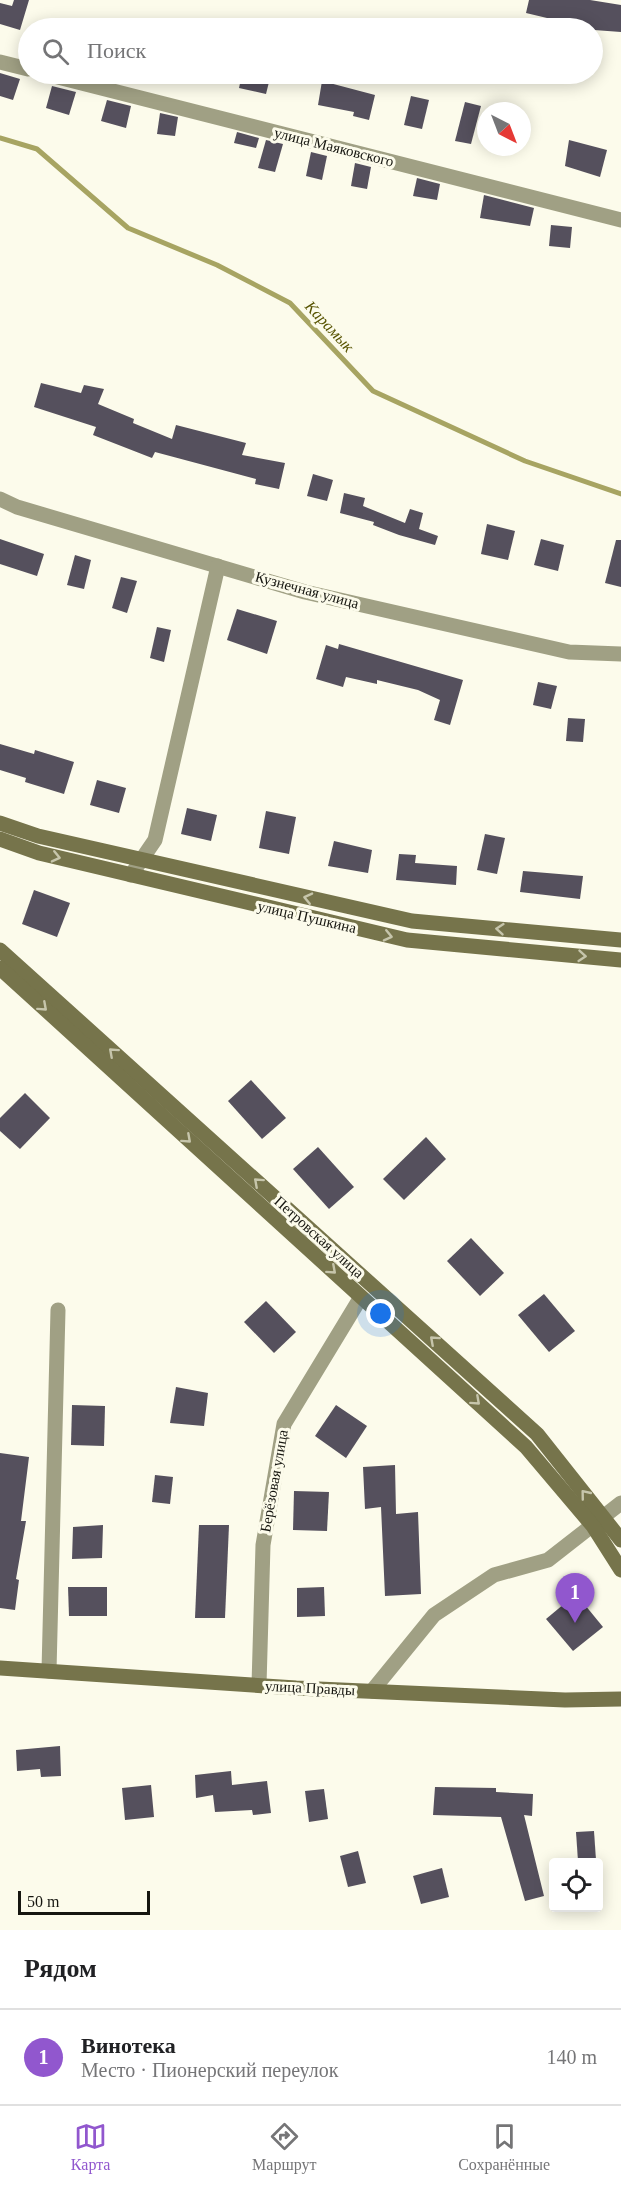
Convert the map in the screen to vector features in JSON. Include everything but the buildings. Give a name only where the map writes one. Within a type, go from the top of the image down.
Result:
[{"type":"street","points":[[0,62],[18,66]]},
{"type":"street","name":"улица Маяковского","points":[[85,84],[621,220]]},
{"type":"street","name":"Кузнечная улица","points":[[0,499],[17,507],[305,592],[569,652],[621,654]]},
{"type":"street","points":[[131,875],[155,840],[218,566]]},
{"type":"street","name":"улица Пушкина","points":[[0,823],[38,836],[412,921],[621,940]]},
{"type":"street","name":"улица Пушкина","points":[[0,839],[39,853],[407,940],[621,960]]},
{"type":"street","name":"Петровская улица","points":[[0,950],[537,1434],[599,1521],[621,1540]]},
{"type":"street","points":[[0,968],[526,1447],[599,1521],[621,1570]]},
{"type":"street","name":"Берёзовая улица","points":[[259,1685],[263,1545],[284,1424],[361,1297]]},
{"type":"street","points":[[49,1671],[58,1310]]},
{"type":"street","points":[[372,1691],[435,1615],[494,1575],[548,1560],[621,1503]]},
{"type":"street","name":"улица Правды","points":[[0,1668],[372,1691],[565,1700],[621,1699]]},
{"type":"waterway","name":"Карамык","points":[[0,138],[37,149],[128,228],[217,265],[290,303],[373,391],[525,461],[621,494]]},
{"type":"place","name":"Винотека","points":[[575,1623]]}]
